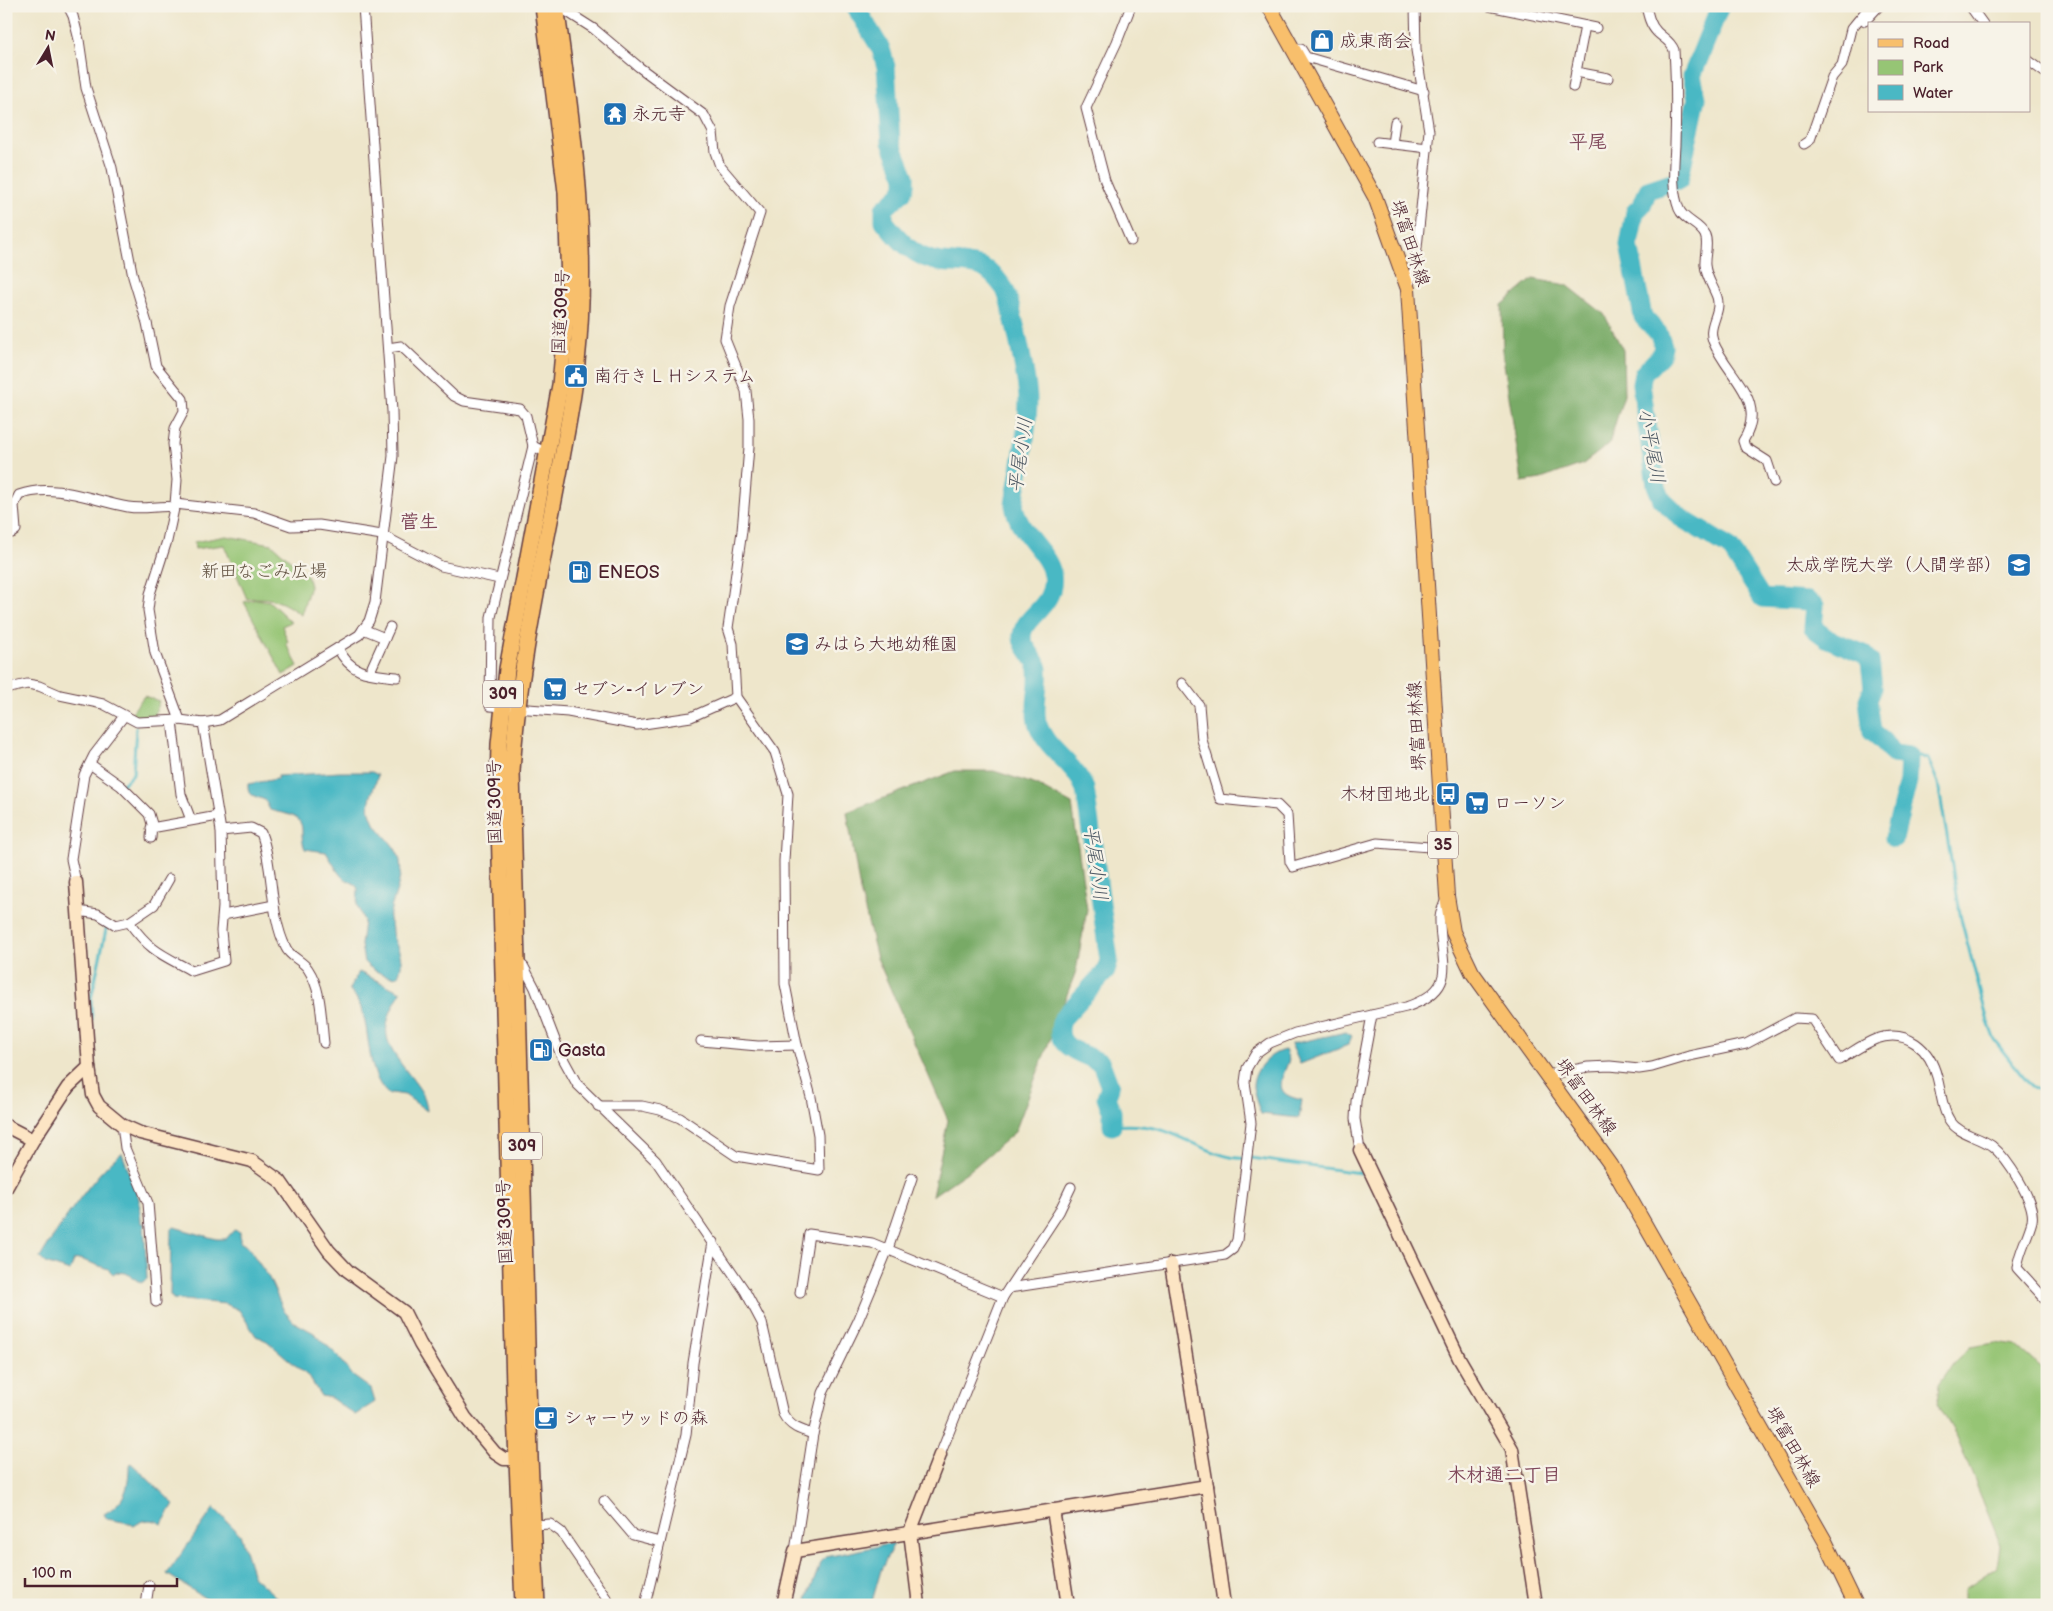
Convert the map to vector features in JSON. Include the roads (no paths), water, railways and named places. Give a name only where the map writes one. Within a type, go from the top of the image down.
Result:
[{"type":"highway","name":"国道309号","points":[[523,1605],[524,1459],[517,961],[507,669],[548,454],[564,355],[569,286],[569,226],[543,6]]},
{"type":"highway","name":"国道309号","points":[[537,1605],[533,1525],[524,1459],[498,826],[499,744],[522,668],[570,411],[581,319],[583,274],[580,196],[557,6]]},
{"type":"main road","name":"堺富田林線","points":[[1269,6],[1375,198],[1408,289],[1447,896],[1453,932],[1467,964],[1619,1179],[1825,1541],[1856,1605]]},
{"type":"street","points":[[68,6],[77,32],[86,88],[112,168],[133,277],[147,323],[156,366],[183,399],[184,411],[175,428],[173,444],[178,480],[175,505],[150,594],[148,610],[155,653],[176,720],[181,794],[191,820]]},
{"type":"street","points":[[6,689],[27,684],[39,686],[55,694],[103,704],[138,722],[176,720],[203,723],[220,720],[359,635],[363,629],[375,602],[393,456],[388,348],[362,6]]},
{"type":"street","points":[[557,6],[594,29],[639,67],[704,116],[713,132],[720,166],[760,213],[730,306],[725,339],[746,391],[750,447],[742,531],[728,628],[733,644],[736,697],[775,752],[788,794],[784,861],[785,984],[816,1126],[819,1170],[736,1156],[680,1118],[660,1110],[642,1106],[598,1106]]},
{"type":"street","points":[[1131,6],[1117,42],[1086,108],[1105,181],[1131,242]]},
{"type":"street","points":[[1408,289],[1415,267],[1429,131],[1424,90],[1416,50],[1415,6]]},
{"type":"street","points":[[1489,6],[1596,28]]},
{"type":"street","points":[[1646,6],[1651,23],[1657,32],[1671,42],[1674,50],[1675,146],[1672,166],[1679,209],[1685,218],[1702,229],[1706,238],[1705,266],[1718,304],[1716,316],[1710,329],[1713,340],[1752,407],[1753,422],[1743,441],[1745,447],[1767,461],[1774,482]]},
{"type":"street","points":[[1804,144],[1810,140],[1832,78],[1842,66],[1850,30],[1870,6]]},
{"type":"street","points":[[1850,30],[1860,26],[1879,6]]},
{"type":"street","points":[[1965,6],[1976,22]]},
{"type":"street","points":[[1970,6],[1981,22]]},
{"type":"street","points":[[1573,87],[1586,26]]},
{"type":"street","points":[[1294,49],[1301,49],[1306,57],[1424,90]]},
{"type":"street","points":[[2030,62],[2047,74]]},
{"type":"street","points":[[1576,72],[1608,78]]},
{"type":"street","points":[[1392,144],[1395,122]]},
{"type":"street","points":[[1377,142],[1428,148]]},
{"type":"street","points":[[388,348],[401,346],[454,396],[464,401],[520,409],[526,416],[533,446],[491,617],[490,706],[509,709],[568,712],[637,725],[691,717],[736,697]]},
{"type":"street","points":[[533,446],[548,454]]},
{"type":"street","points":[[6,532],[12,533],[16,530],[14,505],[19,495],[53,491],[72,493],[130,508],[175,505],[254,513],[291,526],[319,525],[382,535],[441,566],[500,579]]},
{"type":"street","points":[[372,667],[390,627]]},
{"type":"street","points":[[363,629],[385,638]]},
{"type":"street","points":[[338,648],[344,660],[354,669],[371,674],[397,677]]},
{"type":"street","points":[[1182,683],[1199,705],[1202,740],[1220,798],[1277,805],[1283,810],[1286,815],[1290,862],[1293,867],[1378,843],[1444,848]]},
{"type":"street","points":[[124,716],[84,774],[70,859],[76,882],[89,1067],[93,1095],[99,1106],[122,1125],[140,1133],[252,1161],[280,1181],[329,1251],[348,1271],[404,1312],[465,1417],[495,1453],[504,1459],[524,1459]]},
{"type":"street","points":[[129,922],[143,941],[164,958],[192,971],[224,961],[221,931],[221,831],[203,723]]},
{"type":"street","points":[[90,764],[121,786],[149,814],[150,838]]},
{"type":"street","points":[[151,828],[218,816]]},
{"type":"street","points":[[221,831],[251,828],[261,833],[265,843],[274,905],[286,949],[308,968],[318,989],[324,1043]]},
{"type":"street","points":[[78,911],[98,914],[116,925],[129,922],[154,905],[169,879]]},
{"type":"street","points":[[1009,1288],[1225,1255],[1233,1249],[1237,1240],[1251,1123],[1245,1082],[1247,1068],[1256,1053],[1270,1043],[1295,1033],[1422,1002],[1434,994],[1441,983],[1444,970],[1440,916],[1447,896]]},
{"type":"street","points":[[222,916],[274,905]]},
{"type":"street","points":[[517,961],[524,967],[535,988],[560,1053],[577,1084],[656,1161],[713,1242],[762,1323],[783,1414],[788,1423],[799,1430],[813,1434]]},
{"type":"street","points":[[1372,1015],[1356,1101],[1355,1119],[1360,1150],[1459,1358],[1512,1449],[1536,1605]]},
{"type":"street","points":[[1547,1075],[1588,1067],[1610,1066],[1639,1069],[1652,1067],[1689,1056],[1746,1044],[1795,1018],[1812,1020],[1839,1060],[1876,1039],[1893,1036],[1915,1042],[1926,1052],[1934,1066],[1948,1118],[1968,1135],[1991,1146],[2002,1155],[2032,1207],[2032,1220],[2021,1246],[2017,1268],[2047,1301]]},
{"type":"street","points":[[701,1040],[758,1046],[797,1045]]},
{"type":"street","points":[[6,1188],[33,1140],[68,1087],[89,1067]]},
{"type":"street","points":[[122,1125],[125,1148],[148,1203],[156,1302]]},
{"type":"street","points":[[6,1126],[33,1140]]},
{"type":"street","points":[[783,1605],[794,1551],[813,1434],[823,1393],[858,1321],[888,1249],[912,1178]]},
{"type":"street","points":[[919,1605],[910,1532],[1003,1297],[1059,1212],[1071,1187]]},
{"type":"street","points":[[800,1294],[809,1234],[872,1243],[1003,1297]]},
{"type":"street","points":[[644,1605],[686,1435],[693,1363],[713,1242]]},
{"type":"street","points":[[1172,1264],[1224,1605]]},
{"type":"street","points":[[794,1551],[1207,1486]]},
{"type":"street","points":[[604,1501],[633,1535],[660,1542]]},
{"type":"street","points":[[1053,1510],[1068,1605]]},
{"type":"street","points":[[533,1525],[550,1524],[561,1532],[611,1605]]},
{"type":"street","points":[[146,1605],[149,1584]]},
{"type":"water","points":[[372,772],[378,775],[370,798],[370,812],[376,825],[395,848],[401,868],[399,884],[389,921],[401,961],[398,976],[394,977],[380,973],[364,962],[361,945],[364,921],[357,905],[358,889],[355,884],[343,878],[326,852],[305,849],[301,824],[298,820],[290,815],[270,810],[265,800],[252,795],[248,788],[248,784],[277,779],[278,776]]},
{"type":"water","points":[[359,972],[401,992],[388,1019],[388,1039],[397,1058],[425,1098],[427,1111],[405,1095],[392,1093],[389,1095],[380,1084],[374,1071],[363,1013],[358,1000],[349,989]]},
{"type":"water","points":[[1346,1032],[1352,1036],[1348,1045],[1300,1064],[1291,1044]]},
{"type":"water","points":[[1285,1050],[1289,1060],[1281,1086],[1286,1094],[1302,1100],[1299,1118],[1261,1114],[1253,1087],[1256,1074],[1263,1063],[1273,1055]]},
{"type":"water","points":[[122,1153],[139,1199],[141,1223],[144,1223],[147,1279],[141,1283],[126,1273],[116,1272],[113,1274],[108,1269],[80,1259],[74,1260],[70,1271],[45,1263],[40,1258],[66,1217],[101,1172]]},
{"type":"water","points":[[174,1227],[216,1239],[226,1239],[234,1230],[240,1232],[240,1242],[248,1247],[269,1278],[284,1311],[294,1322],[314,1333],[339,1357],[353,1376],[371,1389],[375,1402],[355,1415],[331,1398],[321,1396],[309,1377],[267,1341],[256,1336],[239,1310],[226,1304],[173,1299],[170,1295],[171,1229]]},
{"type":"water","points":[[131,1463],[174,1504],[162,1524],[148,1520],[134,1526],[129,1523],[107,1519],[104,1514],[121,1500],[127,1488],[129,1465]]},
{"type":"water","points":[[214,1508],[240,1534],[253,1576],[285,1605],[211,1605],[208,1600],[167,1574]]},
{"type":"water","points":[[894,1543],[881,1570],[871,1605],[805,1605],[821,1561],[826,1557]]},
{"type":"waterway","name":"平尾小川","points":[[855,6],[881,49],[886,67],[891,142],[905,177],[902,193],[884,209],[884,221],[908,248],[923,257],[941,262],[977,265],[988,271],[1004,288],[1015,324],[1025,377],[1028,412],[1014,505],[1021,526],[1045,558],[1052,574],[1050,595],[1028,622],[1024,629],[1022,640],[1035,660],[1038,669],[1036,715],[1041,732],[1074,770],[1085,789],[1109,960],[1106,971],[1063,1018],[1060,1036],[1069,1047],[1101,1063],[1110,1087],[1106,1098],[1112,1112],[1112,1126]]},
{"type":"waterway","name":"小平尾川","points":[[1679,180],[1697,98],[1692,76],[1720,6]]},
{"type":"waterway","name":"小平尾川","points":[[1672,182],[1648,190],[1642,205],[1635,212],[1629,245],[1643,317],[1659,334],[1663,346],[1661,355],[1643,374],[1641,384],[1656,485],[1662,500],[1681,518],[1730,548],[1762,598],[1808,601],[1815,606],[1813,628],[1828,639],[1864,654],[1870,661],[1873,688],[1868,700],[1872,732],[1883,741],[1893,754],[1909,756],[1908,781],[1894,838]]},
{"type":"waterway","points":[[122,785],[133,774],[136,728]]},
{"type":"waterway","points":[[1909,756],[1920,756],[1928,759],[1938,783],[1961,919],[1988,1022],[1995,1041],[2031,1086],[2047,1095]]},
{"type":"waterway","points":[[92,1019],[91,999],[107,925]]},
{"type":"waterway","points":[[1112,1126],[1137,1125],[1156,1128],[1229,1157],[1251,1158],[1360,1173]]},
{"type":"place","name":"成東商会","points":[[1322,41]]},
{"type":"place","name":"永元寺","points":[[615,114]]},
{"type":"place","name":"南行きＬＨシステム","points":[[576,376]]},
{"type":"place","name":"太成学院大学（人間学部）","points":[[2019,565]]},
{"type":"place","name":"ENEOS","points":[[580,572]]},
{"type":"place","name":"みはら大地幼稚園","points":[[797,644]]},
{"type":"place","name":"セブン-イレブン","points":[[555,689]]},
{"type":"place","name":"木材団地北","points":[[1448,794]]},
{"type":"place","name":"ローソン","points":[[1477,803]]},
{"type":"place","name":"Gasta","points":[[541,1050]]},
{"type":"place","name":"シャーウッドの森","points":[[546,1418]]},
{"type":"district","name":"平尾","points":[[1588,142]]},
{"type":"district","name":"菅生","points":[[419,522]]},
{"type":"district","name":"木材通二丁目","points":[[1504,1475]]},
{"type":"park label","name":"新田なごみ広場","points":[[264,571]]}]
